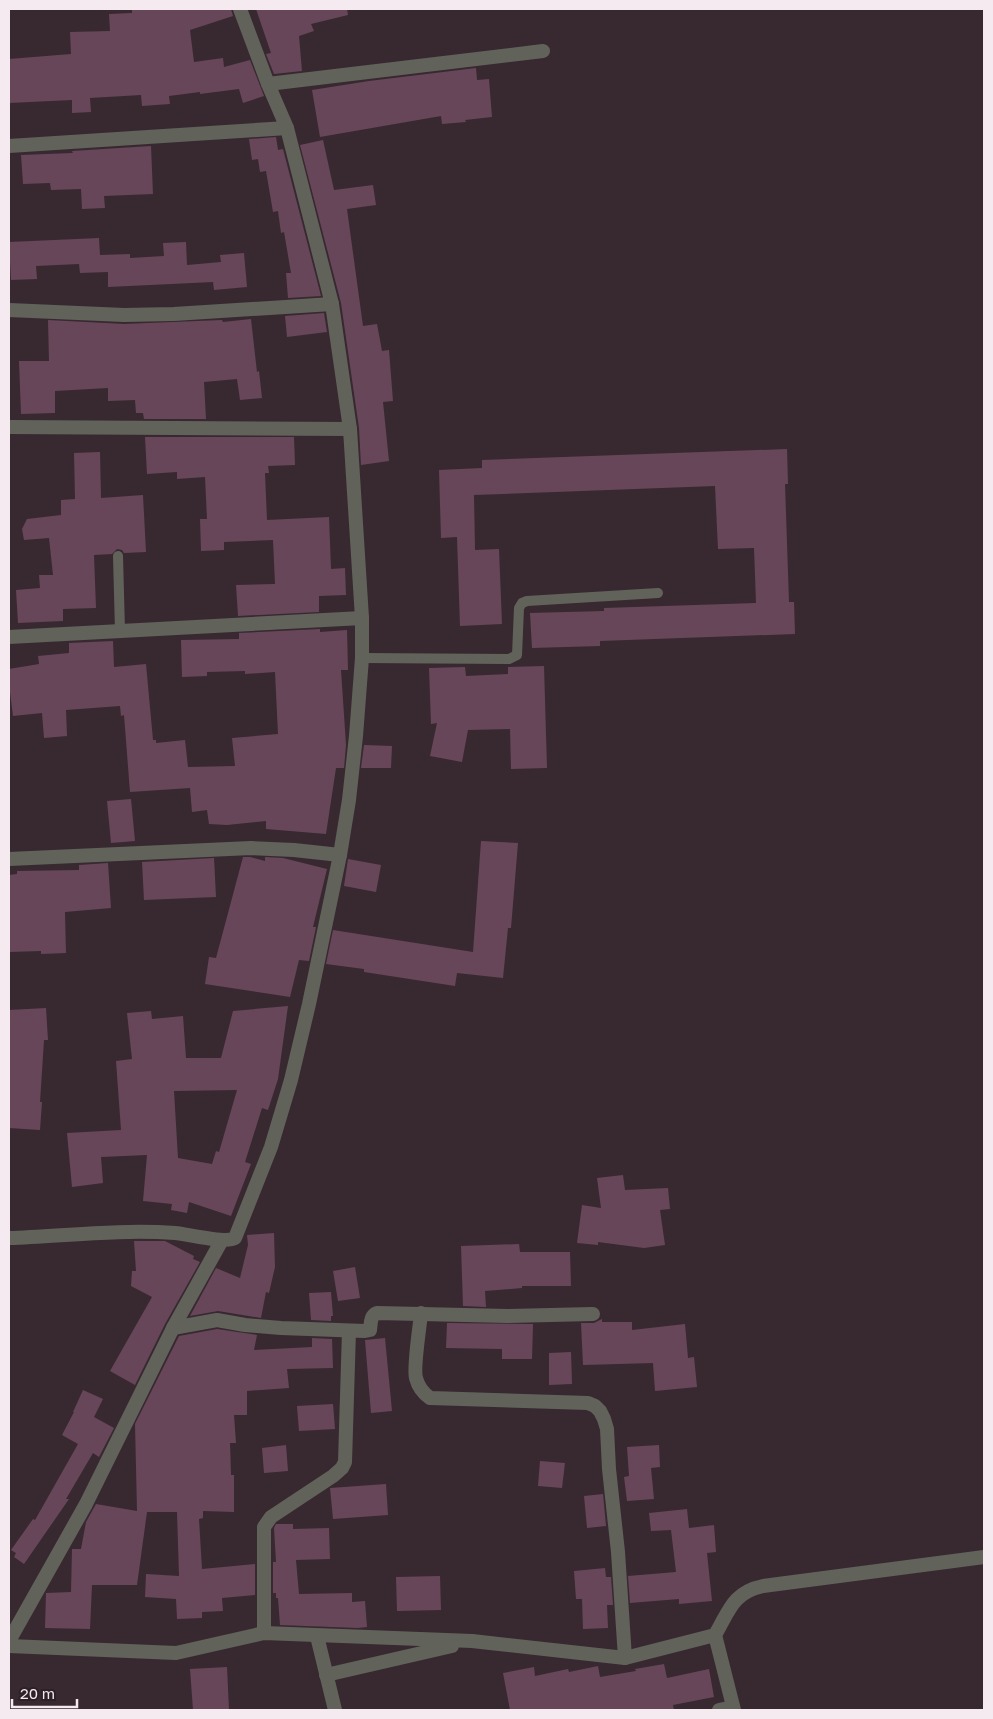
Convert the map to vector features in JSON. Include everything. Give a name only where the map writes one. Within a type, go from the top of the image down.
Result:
[{"type":"street","points":[[9,1238],[145,1232],[192,1235],[231,1241],[237,1235],[280,1120],[309,1004],[340,855],[351,782],[362,658],[362,618],[350,429],[332,304],[287,128],[268,84],[240,9]]},
{"type":"street","points":[[268,84],[542,51]]},
{"type":"street","points":[[9,146],[287,128]]},
{"type":"street","points":[[9,310],[134,315],[332,304]]},
{"type":"street","points":[[9,427],[350,429]]},
{"type":"street","points":[[9,637],[362,618]]},
{"type":"street","points":[[9,859],[251,848],[340,855]]},
{"type":"street","points":[[9,1641],[86,1504],[173,1328],[222,1240]]},
{"type":"street","points":[[173,1328],[217,1320],[245,1325],[348,1331],[370,1330],[371,1319],[377,1313],[508,1316],[593,1314]]},
{"type":"street","points":[[421,1313],[415,1376],[419,1386],[430,1398],[588,1403],[600,1411],[607,1429],[625,1658]]},
{"type":"street","points":[[264,1633],[263,1532],[266,1522],[333,1476],[342,1468],[345,1462],[348,1331]]},
{"type":"street","points":[[718,1710],[734,1709],[715,1635],[735,1601],[749,1589],[984,1557]]},
{"type":"street","points":[[9,1646],[176,1653],[264,1633],[472,1641],[625,1658],[715,1635]]},
{"type":"street","points":[[317,1636],[335,1710]]},
{"type":"street","points":[[326,1675],[472,1641]]},
{"type":"lane","points":[[118,556],[120,631]]},
{"type":"lane","points":[[362,658],[509,659],[517,655],[519,608],[527,601],[658,593]]},
{"type":"building","points":[[132,9],[231,9],[233,16],[190,30],[194,62],[223,58],[224,67],[250,60],[264,96],[243,103],[239,89],[200,94],[200,92],[169,96],[170,104],[142,106],[141,95],[90,98],[91,112],[72,113],[72,100],[9,103],[9,59],[71,54],[70,32],[110,31],[109,14],[132,13]]},
{"type":"building","points":[[256,9],[347,9],[348,15],[311,24],[314,31],[299,36],[302,71],[274,74],[266,54],[271,53]]},
{"type":"building","points":[[476,68],[477,80],[489,79],[492,117],[442,124],[441,116],[320,137],[312,90]]},
{"type":"building","points":[[276,137],[278,150],[283,149],[321,296],[288,298],[286,273],[291,273],[284,232],[281,233],[278,211],[273,212],[266,171],[260,172],[258,159],[252,160],[249,139]]},
{"type":"building","points":[[323,140],[334,190],[373,185],[376,205],[347,209],[363,326],[377,324],[382,351],[389,350],[393,401],[383,402],[389,461],[361,465],[359,428],[341,303],[300,145]]},
{"type":"building","points":[[151,146],[153,194],[104,196],[105,208],[82,209],[81,189],[51,190],[50,183],[23,184],[21,155],[73,153],[72,151]]},
{"type":"building","points":[[99,238],[100,255],[130,254],[130,258],[164,256],[163,243],[186,242],[187,265],[221,262],[220,255],[244,253],[247,287],[214,290],[213,282],[108,287],[108,272],[80,273],[79,264],[36,266],[37,279],[11,280],[9,242]]},
{"type":"building","points":[[324,313],[327,332],[287,337],[285,316]]},
{"type":"building","points":[[251,319],[262,398],[240,400],[237,379],[204,382],[206,419],[144,419],[143,413],[136,413],[135,400],[108,401],[108,388],[55,391],[55,413],[21,414],[19,361],[49,361],[48,320],[124,324],[222,320],[223,322]]},
{"type":"building","points":[[145,437],[294,437],[295,465],[268,466],[269,473],[265,473],[267,520],[329,517],[331,569],[345,568],[346,595],[319,596],[319,612],[238,616],[236,585],[275,584],[273,540],[224,542],[224,550],[201,551],[200,519],[207,519],[205,477],[177,479],[177,472],[147,474]]},
{"type":"building","points":[[787,449],[788,484],[785,484],[789,602],[794,602],[795,634],[600,641],[600,646],[532,648],[530,613],[604,611],[604,608],[756,603],[754,548],[718,549],[715,486],[474,495],[475,550],[499,549],[502,624],[460,626],[457,537],[441,538],[439,470],[482,468],[482,460]]},
{"type":"building","points":[[100,452],[101,498],[143,495],[146,552],[124,553],[122,550],[117,549],[112,554],[94,555],[96,608],[63,609],[63,621],[18,623],[16,590],[40,588],[39,575],[53,575],[49,538],[24,540],[22,529],[27,519],[61,515],[61,500],[75,499],[74,453]]},
{"type":"building","points":[[320,629],[320,632],[347,630],[348,670],[341,670],[346,745],[344,768],[336,768],[326,834],[266,829],[266,821],[227,825],[209,824],[207,810],[192,812],[190,788],[130,792],[124,715],[121,716],[120,706],[66,710],[67,736],[44,738],[42,713],[13,716],[9,669],[39,664],[38,656],[69,653],[69,643],[113,641],[114,667],[146,664],[153,740],[156,740],[156,743],[185,740],[188,767],[235,766],[232,738],[278,734],[275,672],[245,674],[245,671],[207,672],[207,676],[182,677],[181,640],[239,639],[239,633]]},
{"type":"building","points":[[544,666],[547,768],[511,769],[510,729],[468,730],[462,762],[430,756],[437,723],[431,724],[429,668],[465,667],[466,676],[508,674],[508,667]]},
{"type":"building","points":[[364,745],[392,746],[391,768],[361,768]]},
{"type":"building","points":[[131,799],[135,841],[111,843],[107,801]]},
{"type":"building","points":[[481,841],[518,843],[511,928],[508,928],[503,978],[457,973],[455,986],[326,964],[333,930],[473,952]]},
{"type":"building","points":[[243,857],[265,861],[265,857],[283,858],[327,869],[313,927],[316,927],[309,961],[299,960],[290,997],[205,984],[209,957],[216,958]]},
{"type":"building","points":[[214,858],[216,897],[144,900],[142,862]]},
{"type":"building","points":[[348,859],[381,865],[376,892],[344,886]]},
{"type":"building","points":[[108,863],[111,908],[65,912],[66,953],[41,954],[41,951],[9,952],[9,875],[17,874],[17,871],[79,870],[79,865]]},
{"type":"building","points":[[288,1006],[278,1079],[268,1110],[262,1108],[245,1162],[251,1164],[231,1216],[189,1202],[187,1213],[171,1210],[172,1204],[143,1201],[147,1155],[101,1157],[103,1183],[72,1187],[67,1133],[121,1130],[116,1061],[132,1059],[127,1013],[151,1011],[152,1019],[183,1016],[186,1058],[221,1058],[233,1011]],"holes":[[[237,1090],[219,1152],[216,1151],[212,1164],[178,1158],[174,1091]]]},
{"type":"building","points":[[46,1008],[48,1040],[44,1040],[40,1130],[9,1128],[9,1010]]},
{"type":"building","points":[[623,1175],[625,1190],[668,1188],[670,1209],[660,1210],[665,1245],[644,1248],[598,1242],[598,1245],[577,1243],[582,1205],[601,1208],[597,1178]]},
{"type":"building","points":[[274,1233],[275,1267],[269,1293],[266,1292],[261,1318],[218,1311],[190,1316],[216,1268],[240,1278],[248,1245],[247,1235]]},
{"type":"building","points":[[134,1241],[165,1241],[194,1256],[193,1259],[200,1262],[165,1324],[135,1385],[110,1371],[152,1297],[131,1286],[132,1271],[136,1271]]},
{"type":"building","points":[[519,1244],[520,1252],[570,1252],[571,1286],[522,1286],[522,1288],[485,1291],[486,1307],[463,1306],[461,1246]]},
{"type":"building","points":[[355,1267],[360,1298],[338,1301],[333,1271]]},
{"type":"building","points":[[331,1292],[333,1316],[331,1316],[331,1321],[311,1320],[309,1293]]},
{"type":"building","points":[[602,1319],[602,1322],[632,1322],[632,1330],[685,1324],[688,1358],[694,1357],[697,1387],[655,1391],[653,1363],[583,1365],[581,1323],[594,1323]]},
{"type":"building","points":[[447,1323],[533,1324],[532,1359],[502,1359],[502,1349],[446,1348]]},
{"type":"building","points":[[217,1329],[257,1335],[254,1350],[312,1347],[312,1338],[332,1339],[333,1368],[287,1369],[289,1388],[247,1391],[247,1415],[234,1415],[236,1443],[230,1443],[231,1475],[234,1475],[234,1512],[203,1511],[203,1518],[199,1519],[202,1569],[255,1564],[255,1595],[222,1598],[223,1611],[202,1612],[202,1618],[177,1619],[176,1599],[145,1597],[146,1574],[179,1576],[177,1512],[147,1512],[137,1585],[92,1585],[90,1629],[45,1628],[46,1593],[71,1592],[72,1549],[81,1549],[86,1522],[96,1504],[137,1511],[135,1424],[179,1336]]},
{"type":"building","points":[[385,1338],[392,1411],[371,1413],[365,1340]]},
{"type":"building","points":[[571,1352],[572,1384],[549,1385],[549,1353]]},
{"type":"building","points":[[83,1390],[103,1399],[94,1417],[114,1428],[99,1457],[93,1453],[66,1499],[69,1499],[24,1564],[14,1557],[16,1553],[11,1550],[33,1519],[35,1520],[78,1444],[62,1435]]},
{"type":"building","points":[[333,1404],[335,1429],[299,1431],[297,1406]]},
{"type":"building","points":[[286,1445],[288,1471],[264,1473],[262,1448]]},
{"type":"building","points":[[659,1445],[660,1467],[651,1468],[654,1499],[627,1501],[624,1477],[629,1476],[627,1447]]},
{"type":"building","points":[[540,1461],[565,1463],[562,1488],[538,1486]]},
{"type":"building","points":[[386,1484],[388,1515],[333,1519],[330,1488]]},
{"type":"building","points":[[603,1494],[606,1526],[587,1528],[584,1496]]},
{"type":"building","points":[[687,1509],[689,1528],[714,1525],[716,1552],[707,1553],[712,1601],[679,1604],[679,1599],[630,1603],[628,1576],[676,1572],[671,1530],[651,1531],[649,1513]]},
{"type":"building","points":[[276,1524],[293,1524],[293,1529],[329,1528],[330,1559],[296,1560],[299,1594],[352,1593],[352,1602],[365,1601],[367,1627],[280,1625],[278,1598],[276,1598],[276,1593],[273,1593],[273,1562],[276,1562],[274,1528]]},
{"type":"building","points":[[605,1568],[606,1577],[611,1577],[613,1605],[607,1605],[608,1628],[583,1629],[582,1599],[576,1599],[574,1571]]},
{"type":"building","points":[[440,1576],[441,1610],[397,1611],[396,1577]]},
{"type":"building","points":[[664,1664],[667,1678],[709,1669],[714,1697],[673,1705],[674,1710],[510,1710],[503,1673],[534,1667],[535,1676],[568,1669],[569,1672],[598,1666],[600,1677]]},
{"type":"building","points":[[227,1667],[229,1710],[193,1710],[190,1669]]}]
